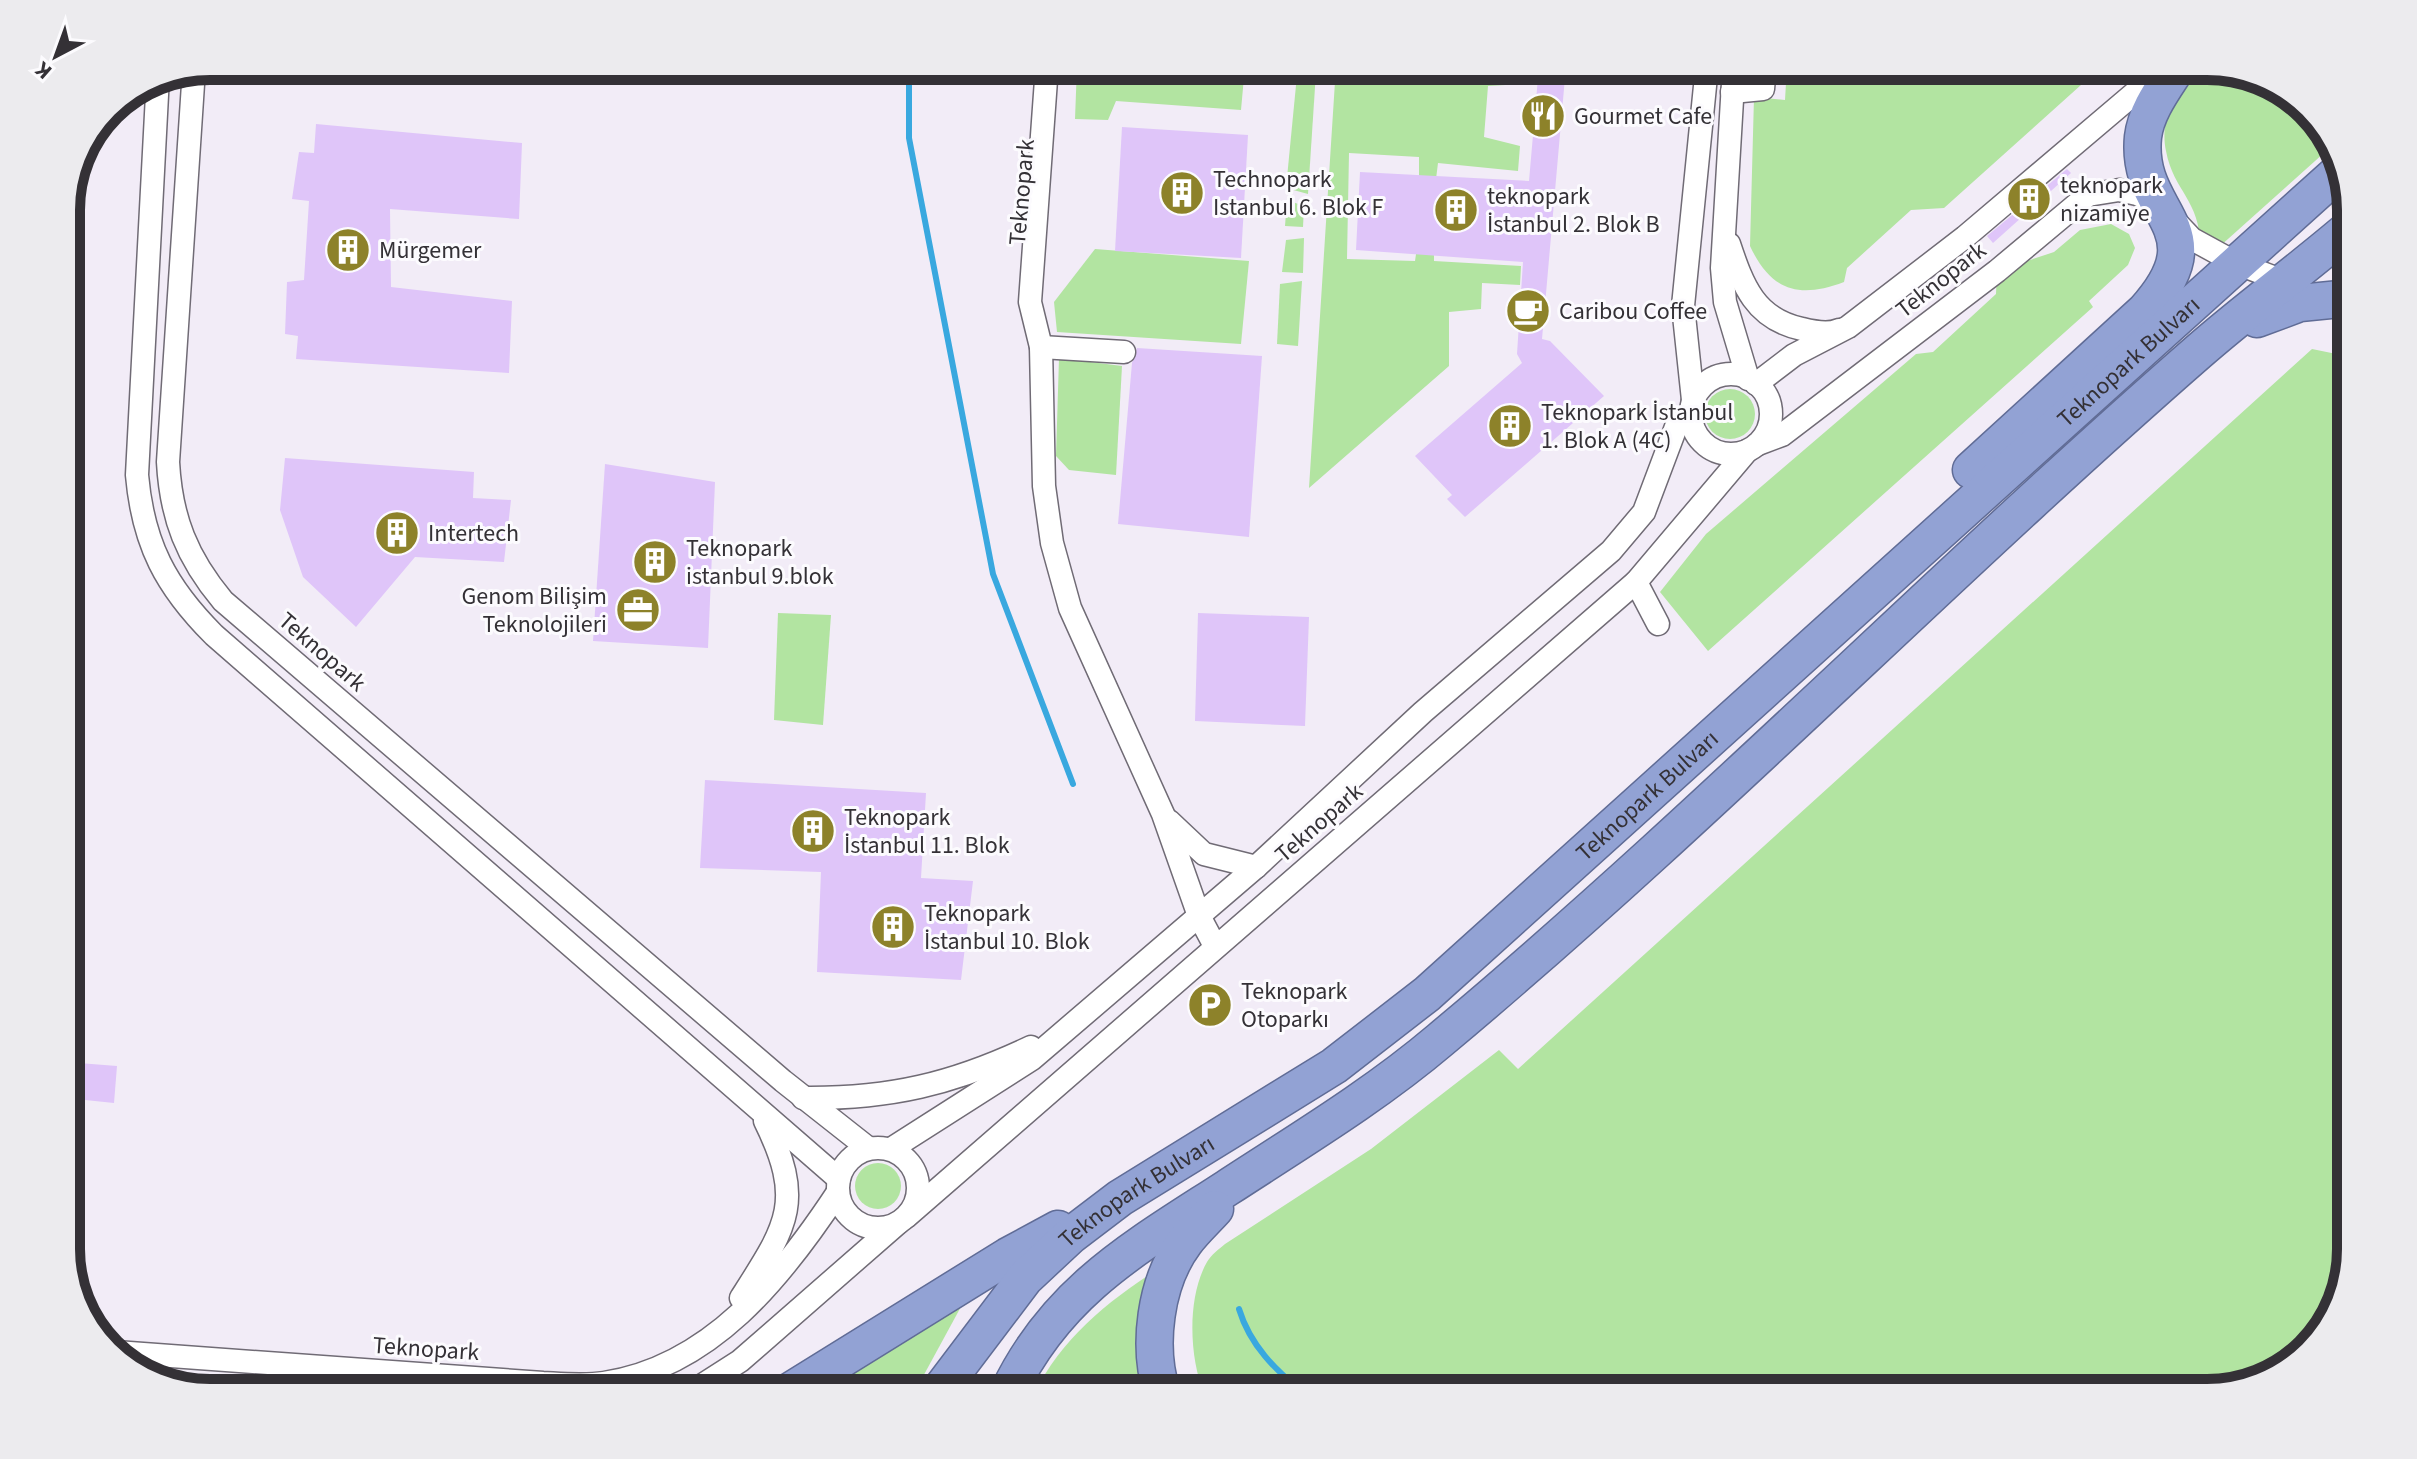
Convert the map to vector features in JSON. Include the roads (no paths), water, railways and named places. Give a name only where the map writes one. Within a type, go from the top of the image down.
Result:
[{"type":"highway","points":[[1756,699],[1801,626],[2164,289],[2176,268],[2179,251],[2150,177],[2143,138],[2149,116],[2170,80]]},
{"type":"highway","name":"Teknopark Bulvarı","points":[[949,1379],[1025,1278],[1070,1236],[1120,1198],[1334,1066],[1387,1027],[1756,699],[2333,177]]},
{"type":"highway","name":"Teknopark Bulvarı","points":[[1016,1379],[1045,1329],[1091,1280],[1359,1102],[1444,1037],[1732,780],[2199,350],[2337,239]]},
{"type":"highway","points":[[2199,350],[2268,314],[2313,301],[2337,299]]},
{"type":"highway","points":[[1158,1379],[1154,1331],[1162,1292],[1184,1244],[1246,1176]]},
{"type":"highway","points":[[810,1379],[1008,1256],[1120,1198]]},
{"type":"street","name":"Teknopark","points":[[1046,80],[1030,302],[1041,347],[1044,486],[1059,573],[1090,656],[1163,814],[1199,916]]},
{"type":"street","name":"Teknopark","points":[[1033,322],[1039,293],[1057,80]]},
{"type":"street","points":[[1706,80],[1683,306],[1692,406],[1699,438],[1708,448],[1721,453],[1753,447]]},
{"type":"street","name":"Teknopark","points":[[712,1379],[740,1361],[1636,582],[1766,433],[1770,408],[1766,396],[1752,381],[1725,302],[1725,230],[1733,80]]},
{"type":"street","points":[[1732,92],[1763,89],[1764,80]]},
{"type":"street","name":"Teknopark","points":[[891,1149],[1004,1080],[1061,1033],[1256,867],[1423,712],[1624,539],[1644,512],[1676,427],[1710,380],[1722,375],[1752,381],[1848,327],[1965,237],[2154,80]]},
{"type":"street","name":"Teknopark","points":[[193,81],[168,462],[175,522],[195,564],[223,601],[803,1098],[868,1148],[849,1160],[838,1185],[770,1282],[720,1331],[678,1361],[619,1379]]},
{"type":"street","name":"Teknopark","points":[[157,92],[137,475],[143,520],[159,565],[172,589],[214,635],[759,1109],[838,1185],[845,1210],[860,1223],[879,1228],[902,1220]]},
{"type":"street","name":"Teknopark","points":[[1753,447],[1782,435],[1997,271],[2088,195],[2119,190],[2161,206]]},
{"type":"street","points":[[2161,206],[2192,239],[2236,263],[2287,282],[2337,295]]},
{"type":"street","name":"Teknopark","points":[[1725,230],[1747,292],[1762,311],[1803,329],[1832,333],[1848,327]]},
{"type":"street","points":[[1041,347],[1124,352]]},
{"type":"street","points":[[1636,582],[1658,624]]},
{"type":"street","name":"Teknopark","points":[[1163,814],[1204,854],[1256,867]]},
{"type":"street","points":[[1199,916],[1215,946]]},
{"type":"street","name":"Teknopark","points":[[803,1098],[869,1097],[936,1085],[997,1063],[1061,1033]]},
{"type":"street","name":"Teknopark","points":[[720,1331],[768,1256],[786,1212],[788,1178],[779,1148],[759,1109]]},
{"type":"street","points":[[868,1148],[891,1149],[908,1161],[918,1179],[917,1199],[902,1220]]},
{"type":"street","name":"Teknopark","points":[[133,1353],[486,1379]]},
{"type":"waterway","points":[[909,80],[909,138],[993,574],[1073,784]]},
{"type":"waterway","points":[[1239,1309],[1250,1334],[1265,1356],[1288,1379]]},
{"type":"place","name":"Gourmet Cafe","points":[[1543,116]]},
{"type":"place","name":"Technopark Istanbul 6. Blok F","points":[[1182,193]]},
{"type":"place","name":"teknopark nizamiye","points":[[2029,199]]},
{"type":"place","name":"teknopark İstanbul 2. Blok B","points":[[1456,210]]},
{"type":"place","name":"Mürgemer","points":[[348,250]]},
{"type":"place","name":"Caribou Coffee","points":[[1528,311]]},
{"type":"place","name":"Teknopark İstanbul 1. Blok A (4C)","points":[[1510,426]]},
{"type":"place","name":"Intertech","points":[[397,533]]},
{"type":"place","name":"Teknopark istanbul 9.blok","points":[[655,562]]},
{"type":"place","name":"Genom Bilişim Teknolojileri","points":[[638,610]]},
{"type":"place","name":"Teknopark İstanbul 11. Blok","points":[[813,831]]},
{"type":"place","name":"Teknopark İstanbul 10. Blok","points":[[893,927]]},
{"type":"place","name":"Teknopark Otoparkı","points":[[1210,1005]]}]
